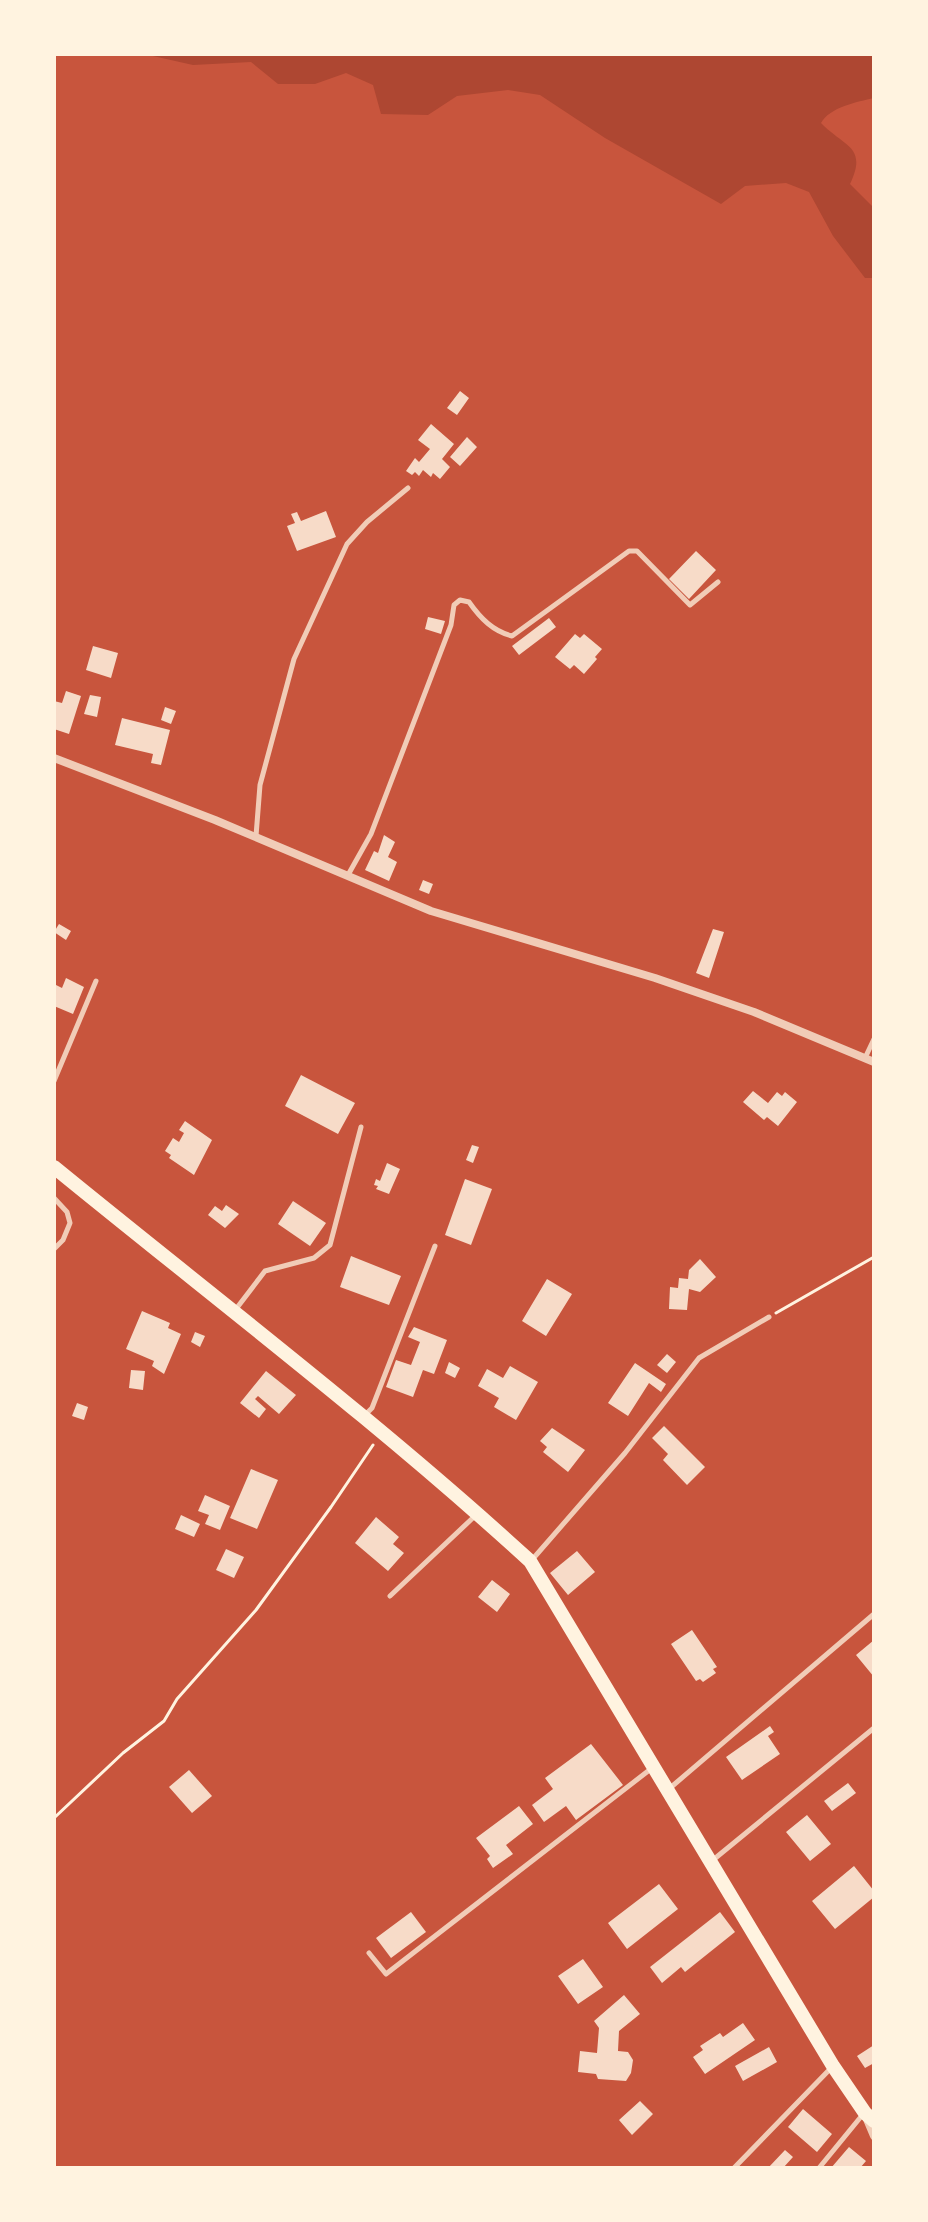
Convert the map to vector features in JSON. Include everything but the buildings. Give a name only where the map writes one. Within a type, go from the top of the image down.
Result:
[{"type":"main road","points":[[54,1167],[382,1432],[530,1561],[709,1863],[833,2066],[869,2117]]},
{"type":"street","points":[[54,758],[256,837],[431,911],[641,974],[754,1012],[870,1060]]},
{"type":"street","points":[[869,2117],[874,2136]]},
{"type":"lane","points":[[256,837],[260,785],[294,659],[347,544],[367,522],[408,488]]},
{"type":"lane","points":[[347,876],[371,834],[451,625],[454,605],[460,600],[469,602],[480,617],[499,632],[512,636],[629,551],[637,551],[690,605],[718,582]]},
{"type":"lane","points":[[54,1081],[96,981]]},
{"type":"lane","points":[[870,1060],[874,1039]]},
{"type":"lane","points":[[233,1313],[265,1271],[314,1258],[330,1245],[361,1127]]},
{"type":"lane","points":[[54,1198],[67,1212],[70,1223],[63,1240],[54,1249]]},
{"type":"lane","points":[[363,1417],[372,1408],[435,1246]]},
{"type":"lane","points":[[530,1561],[625,1453],[699,1358],[769,1317]]},
{"type":"lane","points":[[390,1596],[478,1514]]},
{"type":"lane","points":[[666,1791],[874,1614]]},
{"type":"lane","points":[[709,1863],[874,1728]]},
{"type":"lane","points":[[369,1953],[386,1974],[652,1767]]},
{"type":"lane","points":[[734,2168],[833,2066]]},
{"type":"lane","points":[[819,2168],[869,2117]]},
{"type":"path","points":[[769,1317],[874,1257]]},
{"type":"path","points":[[54,1818],[123,1753],[164,1721],[177,1699],[256,1610],[382,1432]]},
{"type":"shaded area","points":[[144,54],[874,54],[874,98],[837,109],[821,123],[855,154],[855,171],[850,184],[874,208],[874,278],[865,278],[833,236],[809,192],[786,183],[745,186],[721,204],[605,138],[540,95],[508,90],[457,96],[428,115],[381,114],[373,85],[346,73],[315,84],[278,84],[251,62],[193,65]]}]
